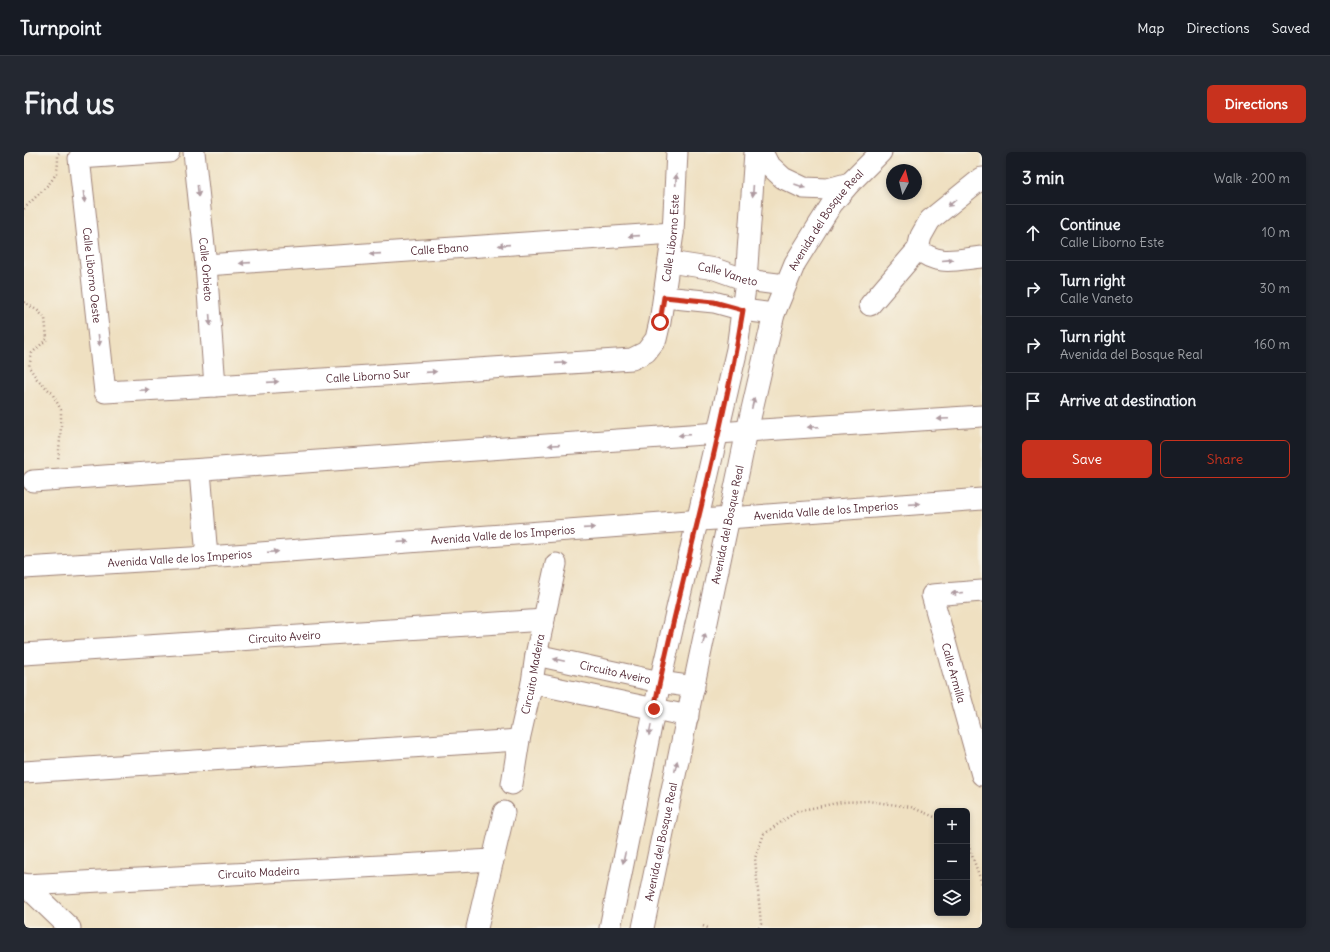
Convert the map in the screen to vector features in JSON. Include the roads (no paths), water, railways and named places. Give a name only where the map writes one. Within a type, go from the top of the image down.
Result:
[{"type":"street","name":"Calle Liborno Oeste","points":[[105,392],[79,158],[169,152]]},
{"type":"street","name":"Calle Orbieto","points":[[194,152],[206,265],[215,386]]},
{"type":"street","name":"Calle Liborno Este","points":[[632,359],[646,352],[656,339],[660,322],[673,234],[677,152]]},
{"type":"street","points":[[610,928],[654,709],[736,349],[743,310],[746,280],[755,152]]},
{"type":"street","points":[[762,152],[768,164],[783,178],[804,188],[828,190],[850,183]]},
{"type":"street","name":"Avenida del Bosque Real","points":[[643,928],[747,430],[774,314],[785,284],[795,263],[832,204],[880,152]]},
{"type":"street","points":[[870,305],[918,249],[921,236],[930,220],[982,178]]},
{"type":"street","name":"Calle Ebano","points":[[206,265],[673,234]]},
{"type":"street","points":[[918,249],[926,256],[940,261],[982,257]]},
{"type":"street","name":"Calle Vaneto","points":[[669,262],[715,269],[746,280],[785,284]]},
{"type":"street","points":[[664,297],[714,302],[743,310],[774,314]]},
{"type":"street","name":"Calle Liborno Sur","points":[[105,392],[632,359]]},
{"type":"street","points":[[33,482],[747,430],[982,416]]},
{"type":"street","points":[[200,470],[207,557]]},
{"type":"street","name":"Avenida Valle de los Imperios","points":[[24,568],[207,557],[982,499]]},
{"type":"street","name":"Circuito Madeira","points":[[512,784],[536,655],[556,564]]},
{"type":"street","name":"Calle Armilla","points":[[982,591],[932,595],[973,708],[982,775]]},
{"type":"street","name":"Circuito Aveiro","points":[[24,654],[544,620]]},
{"type":"street","name":"Circuito Aveiro","points":[[536,655],[660,682],[694,687]]},
{"type":"street","points":[[617,701],[623,674]]},
{"type":"street","points":[[532,683],[688,716]]},
{"type":"street","points":[[24,772],[519,740]]},
{"type":"street","points":[[636,799],[668,804]]},
{"type":"street","points":[[477,928],[504,812]]},
{"type":"street","name":"Circuito Madeira","points":[[25,885],[493,860]]},
{"type":"street","points":[[25,885],[70,928]]}]
